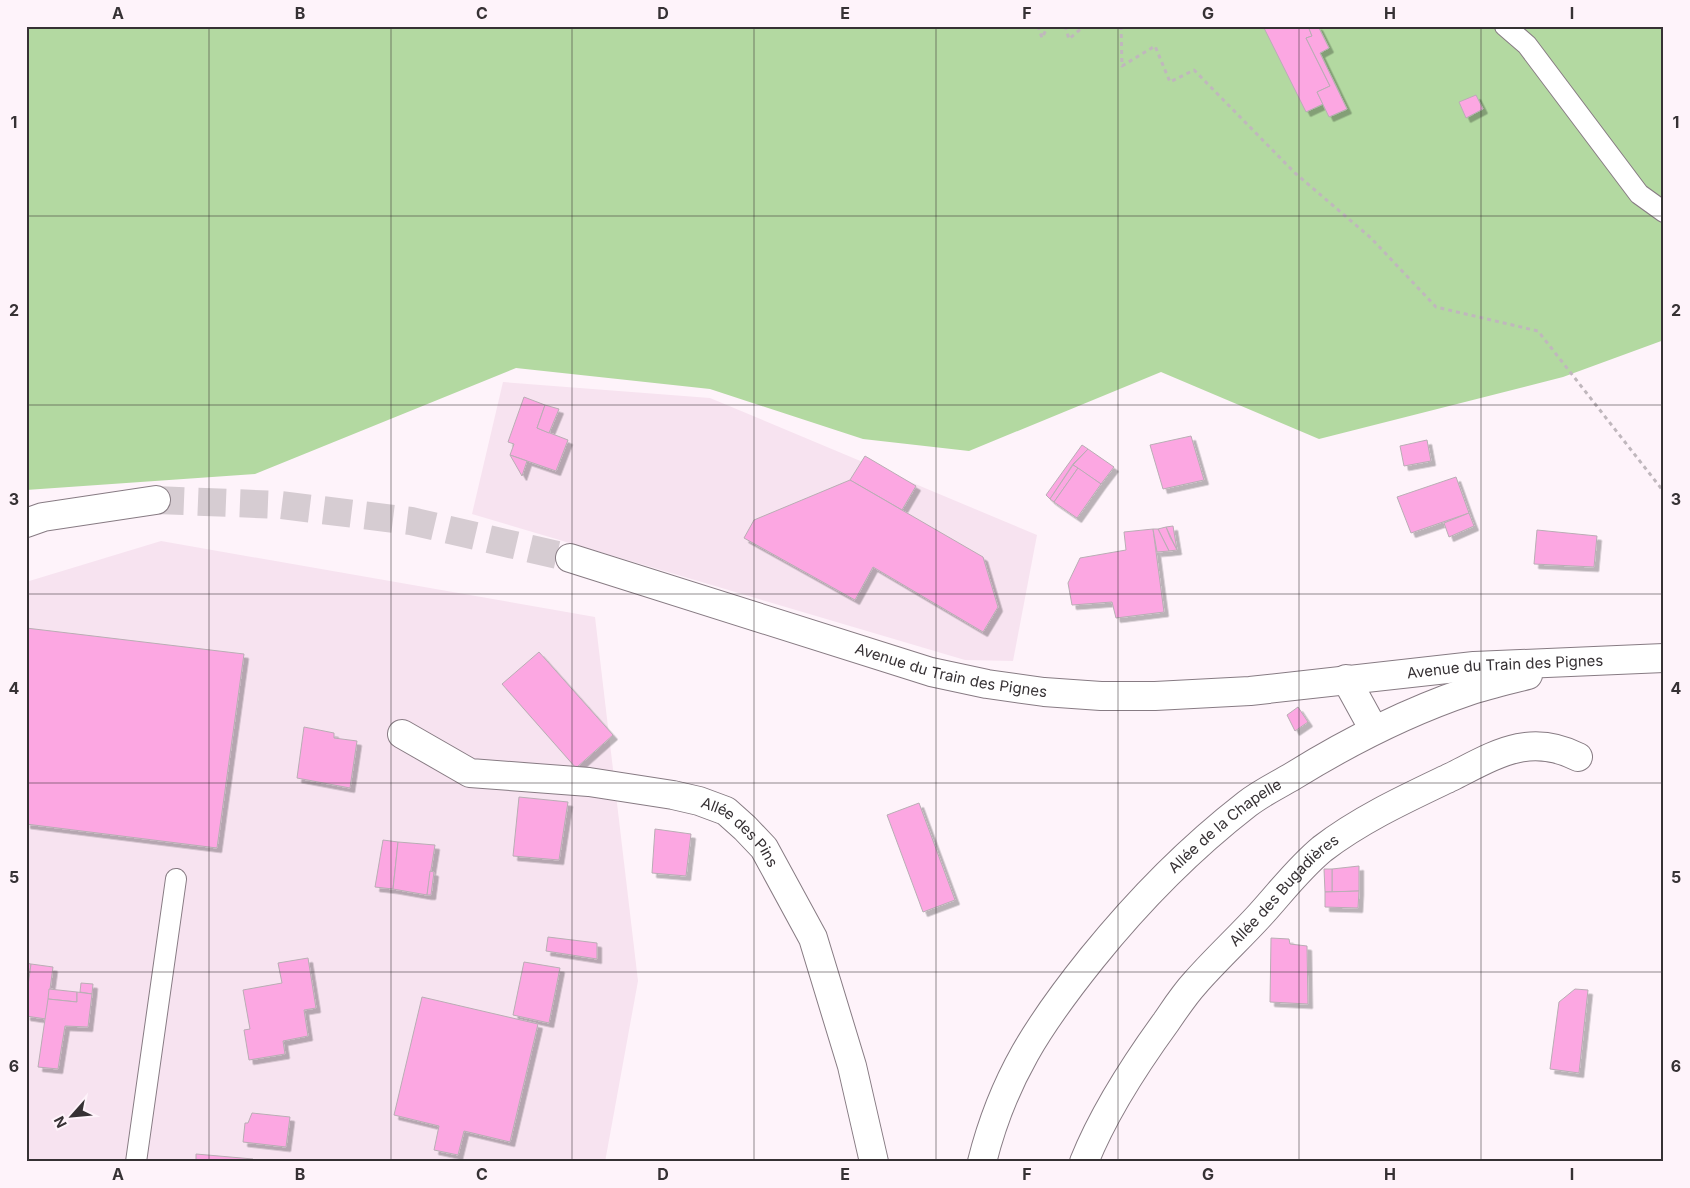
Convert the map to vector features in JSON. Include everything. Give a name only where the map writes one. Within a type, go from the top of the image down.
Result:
[{"type":"street","points":[[26,523],[43,517],[156,500]]},
{"type":"street","name":"Avenue du Train des Pignes","points":[[570,558],[931,672],[987,684],[1054,693],[1100,696],[1155,696],[1250,691],[1474,666],[1664,658]]},
{"type":"street","name":"Allée de la Chapelle","points":[[982,1162],[998,1106],[1014,1071],[1038,1030],[1070,985],[1153,888],[1192,850],[1249,803],[1310,765],[1374,730],[1423,708],[1470,691],[1533,674],[1609,660]]},
{"type":"street","points":[[1346,679],[1374,730]]},
{"type":"street","name":"Allée des Pins","points":[[402,734],[470,773],[589,782],[673,795],[726,811],[745,828],[764,848],[813,938],[852,1066],[874,1162]]},
{"type":"street","name":"Allée des Bugadières","points":[[1084,1162],[1095,1134],[1141,1056],[1193,984],[1261,914],[1288,881],[1322,850],[1346,832],[1372,817],[1511,749],[1541,745],[1563,749],[1578,757]]},
{"type":"lane","points":[[1505,26],[1527,46],[1639,194],[1664,212]]},
{"type":"lane","points":[[136,1162],[176,879]]},
{"type":"path","points":[[1038,26],[1042,38],[1048,26]]},
{"type":"path","points":[[1065,26],[1069,39],[1084,26]]},
{"type":"path","points":[[1121,26],[1122,66],[1155,46],[1170,82],[1194,70],[1295,173],[1371,238],[1436,307],[1538,331],[1664,492]]},
{"type":"shaded area","points":[[503,382],[710,398],[1037,535],[1013,661],[965,660],[472,514]]},
{"type":"shaded area","points":[[161,541],[595,617],[638,981],[605,1162],[26,1162],[26,582]]},
{"type":"green space","points":[[26,26],[1664,26],[1664,340],[1563,377],[1319,439],[1161,372],[969,451],[863,439],[710,389],[516,368],[255,474],[26,490]]},
{"type":"building","points":[[1263,26],[1308,26],[1312,36],[1306,38],[1330,86],[1317,92],[1323,104],[1306,112]]},
{"type":"building","points":[[1308,26],[1318,26],[1329,48],[1320,53],[1347,109],[1329,117],[1317,92],[1330,86],[1306,38],[1312,36]]},
{"type":"building","points":[[1476,95],[1483,109],[1466,118],[1459,102]]},
{"type":"building","points":[[524,397],[545,405],[537,428],[568,440],[556,471],[510,455],[514,444],[508,442]]},
{"type":"building","points":[[545,405],[559,409],[549,433],[537,428]]},
{"type":"building","points":[[1191,436],[1204,480],[1163,489],[1150,445]]},
{"type":"building","points":[[1427,440],[1431,461],[1404,466],[1400,446]]},
{"type":"building","points":[[1082,445],[1088,449],[1073,464],[1050,499],[1046,495]]},
{"type":"building","points":[[1088,449],[1114,467],[1101,484],[1073,465]]},
{"type":"building","points":[[510,455],[527,461],[522,476]]},
{"type":"building","points":[[865,456],[916,486],[902,510],[850,480]]},
{"type":"building","points":[[1073,465],[1078,468],[1054,502],[1050,499]]},
{"type":"building","points":[[1078,468],[1101,484],[1077,518],[1054,502]]},
{"type":"building","points":[[1456,477],[1469,513],[1411,533],[1397,497]]},
{"type":"building","points":[[850,480],[983,557],[998,607],[983,632],[873,567],[855,600],[744,538],[754,520]]},
{"type":"building","points":[[1469,513],[1474,526],[1449,537],[1444,523]]},
{"type":"building","points":[[1173,526],[1177,550],[1166,527]]},
{"type":"building","points":[[1166,527],[1177,550],[1169,551],[1158,529]]},
{"type":"building","points":[[1153,529],[1164,612],[1116,618],[1112,602],[1072,605],[1068,583],[1080,558],[1126,550],[1124,532]]},
{"type":"building","points":[[1153,529],[1158,529],[1169,551],[1157,552]]},
{"type":"building","points":[[1537,530],[1597,536],[1594,567],[1534,564]]},
{"type":"building","points":[[26,628],[244,654],[217,848],[26,824]]},
{"type":"building","points":[[539,652],[613,735],[576,768],[502,684]]},
{"type":"building","points":[[1298,707],[1308,722],[1295,731],[1287,715]]},
{"type":"building","points":[[304,727],[334,733],[334,738],[357,741],[350,788],[297,778]]},
{"type":"building","points":[[519,797],[568,802],[559,860],[513,856]]},
{"type":"building","points":[[919,803],[955,900],[923,912],[887,815]]},
{"type":"building","points":[[655,829],[691,834],[686,876],[652,873]]},
{"type":"building","points":[[383,840],[398,842],[393,889],[375,887]]},
{"type":"building","points":[[398,842],[435,845],[427,895],[393,889]]},
{"type":"building","points":[[1359,866],[1359,891],[1332,892],[1332,869]]},
{"type":"building","points":[[1324,869],[1332,869],[1332,892],[1325,892]]},
{"type":"building","points":[[430,871],[434,872],[431,895],[427,895]]},
{"type":"building","points":[[1359,891],[1358,908],[1325,907],[1325,892]]},
{"type":"building","points":[[548,937],[597,943],[597,959],[546,951]]},
{"type":"building","points":[[1271,938],[1289,939],[1290,944],[1307,946],[1308,1004],[1270,1002]]},
{"type":"building","points":[[308,958],[316,1008],[304,1010],[308,1036],[283,1041],[285,1054],[249,1060],[244,1030],[250,1029],[243,990],[282,983],[278,963]]},
{"type":"building","points":[[524,962],[560,968],[549,1023],[513,1015]]},
{"type":"building","points":[[26,963],[31,964],[26,1000]]},
{"type":"building","points":[[31,964],[53,967],[46,1019],[26,1016],[26,1000]]},
{"type":"building","points":[[81,983],[93,984],[92,994],[80,992]]},
{"type":"building","points":[[49,989],[77,992],[77,1002],[48,999]]},
{"type":"building","points":[[1575,989],[1588,990],[1579,1073],[1550,1069],[1559,1002]]},
{"type":"building","points":[[77,992],[92,994],[88,1027],[65,1026],[58,1069],[38,1067],[48,999],[77,1002]]},
{"type":"building","points":[[422,997],[538,1024],[510,1142],[464,1131],[458,1155],[434,1150],[439,1126],[394,1115]]},
{"type":"building","points":[[252,1113],[290,1117],[286,1147],[243,1142],[245,1123],[248,1123]]},
{"type":"building","points":[[196,1154],[253,1159],[253,1162],[196,1162]]},
{"type":"tunnel","points":[[156,500],[281,505],[411,521],[570,558]]}]
